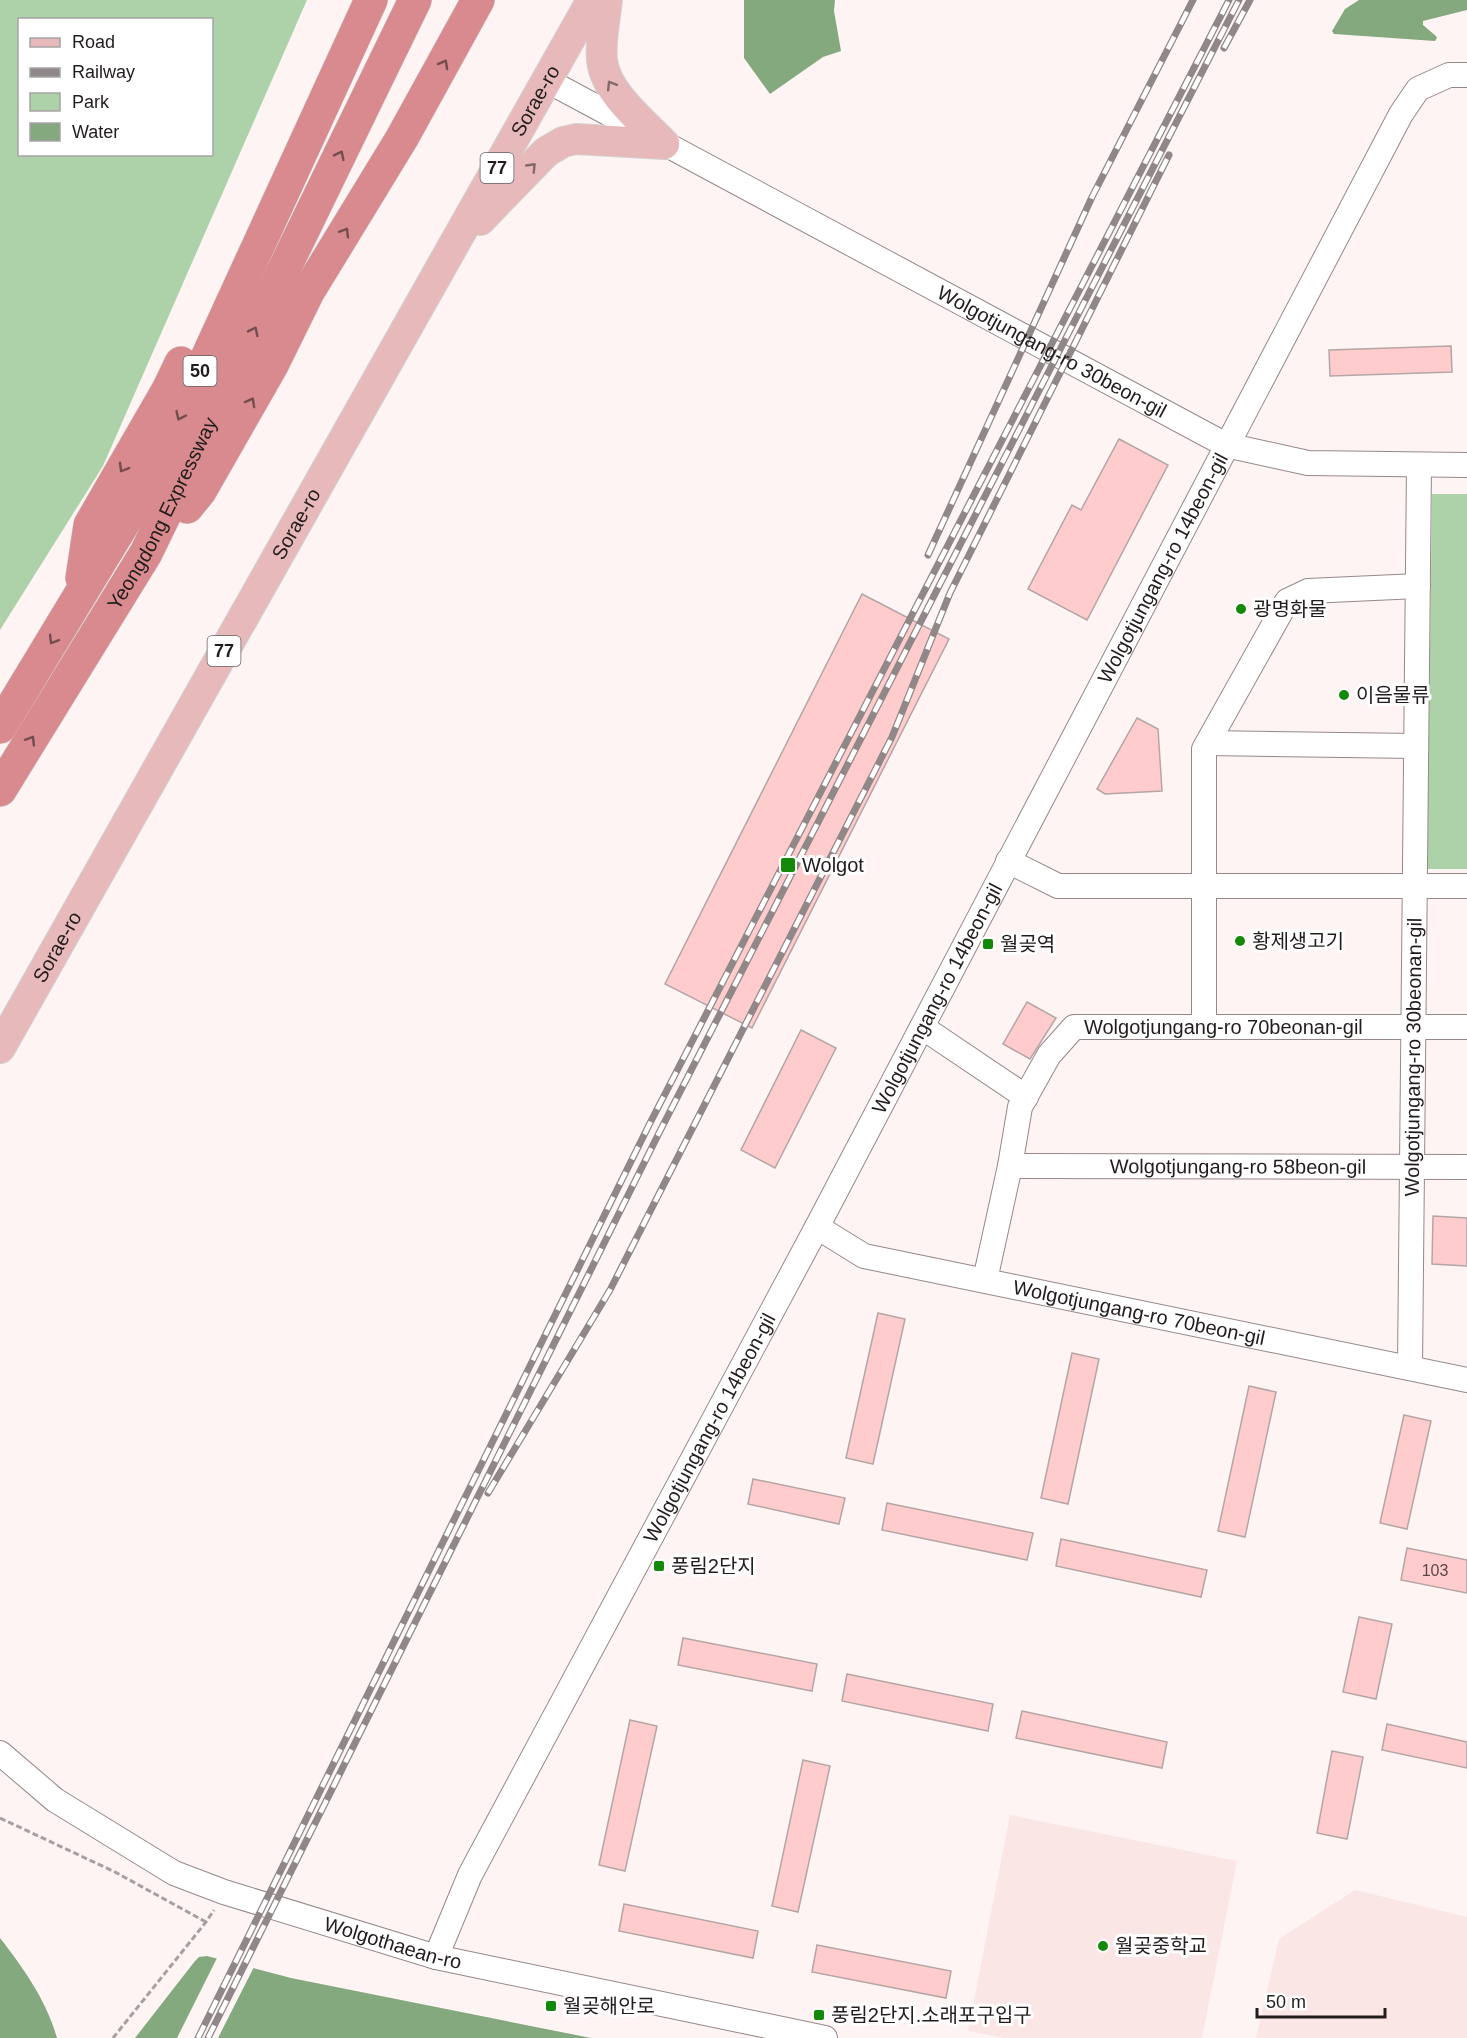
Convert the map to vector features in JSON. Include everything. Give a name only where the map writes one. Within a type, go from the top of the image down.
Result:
[{"type":"highway","points":[[78,597],[90,525],[168,390],[251,222],[350,0]]},
{"type":"highway","name":"Yeongdong Expressway","points":[[0,727],[154,471],[371,0]]},
{"type":"highway","name":"Yeongdong Expressway","points":[[0,790],[146,553],[415,0]]},
{"type":"highway","points":[[146,553],[200,491],[272,365],[308,292],[402,138],[478,0]]},
{"type":"main road","name":"Sorae-ro","points":[[0,1048],[592,0]]},
{"type":"main road","points":[[607,0],[601,59],[605,75],[614,92],[664,144]]},
{"type":"main road","points":[[447,254],[546,152],[563,142],[576,139],[664,144]]},
{"type":"street","name":"Wolgotjungang-ro 14beon-gil","points":[[436,1957],[470,1875],[818,1227],[1401,114],[1418,89],[1449,75],[1467,75]]},
{"type":"street","name":"Wolgotjungang-ro 30beon-gil","points":[[548,81],[1226,445],[1308,463],[1467,465]]},
{"type":"street","name":"Wolgotjungang-ro 30beonan-gil","points":[[1410,1367],[1419,465]]},
{"type":"street","points":[[1204,1026],[1204,749],[1287,601],[1308,591],[1418,586]]},
{"type":"street","points":[[1208,743],[1416,746]]},
{"type":"street","points":[[1008,861],[1058,886],[1467,886]]},
{"type":"street","points":[[922,1027],[1026,1097]]},
{"type":"street","name":"Wolgotjungang-ro 70beonan-gil","points":[[985,1280],[1010,1166],[1020,1107],[1049,1055],[1074,1027],[1467,1027]]},
{"type":"street","name":"Wolgotjungang-ro 58beon-gil","points":[[1010,1166],[1467,1167]]},
{"type":"street","name":"Wolgotjungang-ro 70beon-gil","points":[[818,1227],[864,1256],[1467,1380]]},
{"type":"street","name":"Wolgothaean-ro","points":[[0,1753],[56,1800],[174,1873],[224,1893],[436,1957],[825,2038]]},
{"type":"path","points":[[0,1818],[115,1872],[206,1922]]},
{"type":"path","points":[[113,2038],[206,1922],[224,1893]]},
{"type":"shaded area","name":"월곶중학교","points":[[1010,1815],[1237,1861],[1202,2038],[1004,2038],[968,2031]]},
{"type":"shaded area","points":[[1355,1890],[1467,1917],[1467,2038],[1256,2038],[1279,1939]]},
{"type":"green space","points":[[0,0],[307,0],[103,466],[0,630]]},
{"type":"green space","points":[[1432,494],[1467,494],[1467,869],[1427,869]]},
{"type":"water","points":[[744,0],[835,0],[834,11],[841,51],[823,57],[770,94],[744,58]]},
{"type":"water","points":[[1359,0],[1467,0],[1467,10],[1423,21],[1423,25],[1436,36],[1435,41],[1334,34],[1332,31],[1345,9]]},
{"type":"water","points":[[0,1938],[33,1985],[47,2011],[57,2038],[0,2038]]},
{"type":"water","points":[[207,1956],[291,1978],[591,2038],[135,2038],[195,1961],[199,1957]]},
{"type":"pier","points":[[218,1956],[255,1965],[218,2038],[177,2038]]},
{"type":"building","points":[[1451,346],[1452,372],[1330,376],[1329,350]]},
{"type":"building","points":[[1119,439],[1168,465],[1087,620],[1028,589],[1072,505],[1081,510]]},
{"type":"building","points":[[862,594],[949,639],[752,1028],[665,984]]},
{"type":"building","points":[[1137,718],[1158,729],[1162,791],[1105,794],[1097,789]]},
{"type":"building","points":[[1027,1002],[1056,1018],[1030,1059],[1003,1044]]},
{"type":"building","points":[[801,1030],[836,1048],[775,1168],[741,1150]]},
{"type":"building","points":[[1433,1216],[1467,1218],[1467,1266],[1432,1264]]},
{"type":"building","points":[[878,1313],[905,1319],[873,1464],[846,1458]]},
{"type":"building","points":[[1072,1353],[1099,1359],[1068,1504],[1041,1498]]},
{"type":"building","points":[[1249,1386],[1276,1392],[1245,1537],[1218,1531]]},
{"type":"building","points":[[1404,1415],[1431,1421],[1407,1529],[1380,1523]]},
{"type":"building","points":[[753,1479],[845,1498],[839,1524],[748,1504]]},
{"type":"building","points":[[887,1503],[1033,1533],[1027,1560],[882,1530]]},
{"type":"building","points":[[1061,1539],[1207,1570],[1201,1597],[1056,1566]]},
{"type":"building","points":[[1407,1548],[1467,1560],[1467,1593],[1401,1580]]},
{"type":"building","points":[[1359,1617],[1392,1624],[1376,1699],[1343,1692]]},
{"type":"building","points":[[683,1638],[817,1664],[812,1691],[678,1665]]},
{"type":"building","points":[[847,1674],[993,1704],[988,1731],[842,1701]]},
{"type":"building","points":[[1022,1711],[1167,1742],[1162,1768],[1016,1738]]},
{"type":"building","points":[[630,1720],[657,1726],[625,1871],[599,1865]]},
{"type":"building","points":[[1387,1724],[1467,1742],[1467,1768],[1382,1750]]},
{"type":"building","points":[[1332,1751],[1363,1757],[1347,1839],[1317,1833]]},
{"type":"building","points":[[803,1760],[830,1766],[798,1912],[772,1906]]},
{"type":"building","points":[[624,1904],[758,1931],[753,1958],[619,1931]]},
{"type":"building","points":[[817,1945],[951,1971],[946,1998],[812,1972]]},
{"type":"railway","points":[[928,555],[1092,197],[1193,0]]},
{"type":"railway","points":[[198,2038],[649,1125],[1229,0]]},
{"type":"railway","points":[[208,2038],[660,1131],[1239,0]]},
{"type":"railway","points":[[1224,48],[1250,0]]},
{"type":"railway","points":[[488,1493],[610,1290],[892,737],[950,593],[1169,155]]},
{"type":"place","name":"광명화물","points":[[1241,609]]},
{"type":"place","name":"이음물류","points":[[1344,695]]},
{"type":"place","name":"Wolgot","points":[[788,865]]},
{"type":"place","name":"황제생고기","points":[[1240,941]]},
{"type":"place","name":"월곶역","points":[[988,944]]},
{"type":"place","name":"풍림2단지","points":[[659,1566]]},
{"type":"place","name":"월곶중학교","points":[[1103,1946]]},
{"type":"place","name":"월곶해안로","points":[[551,2006]]},
{"type":"place","name":"풍림2단지.소래포구입구","points":[[819,2015]]}]
